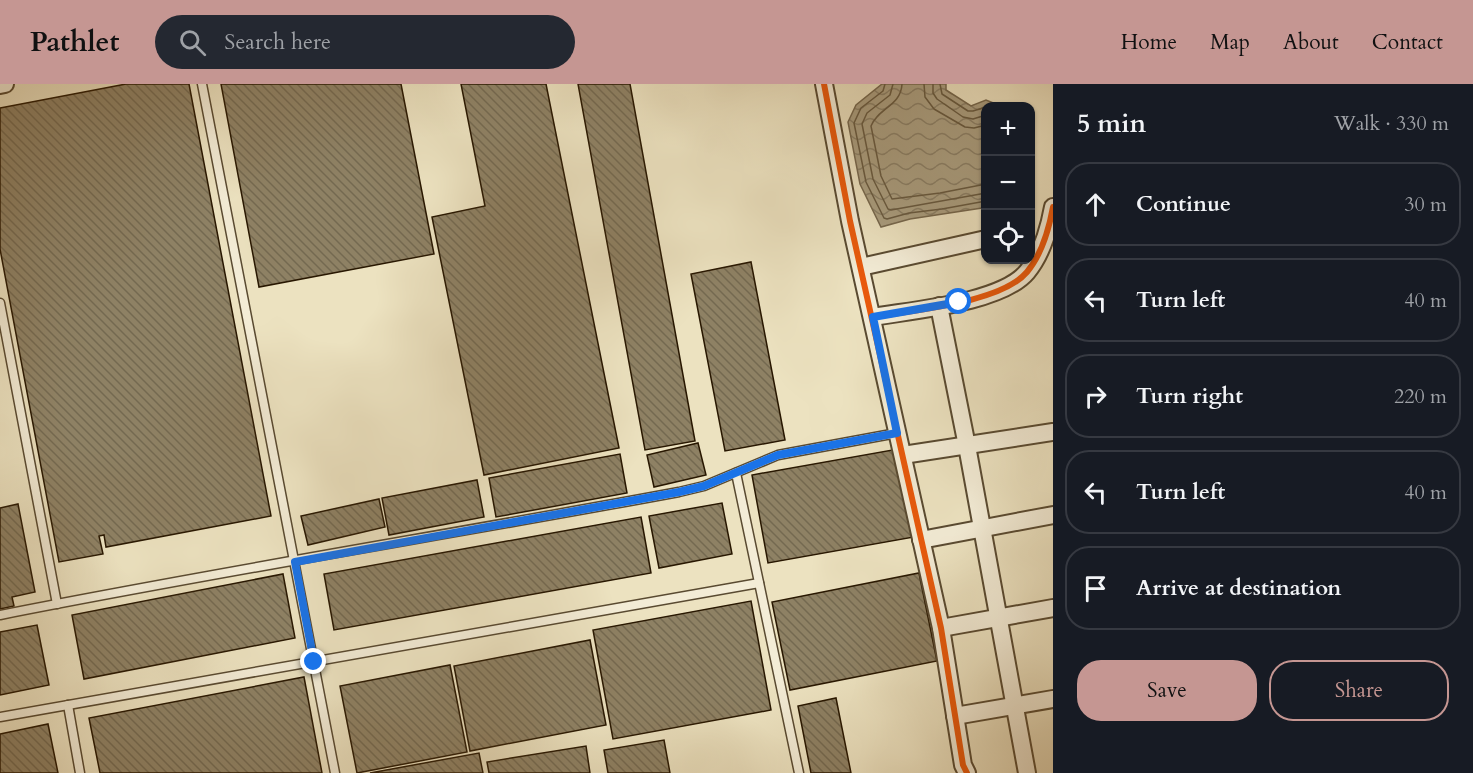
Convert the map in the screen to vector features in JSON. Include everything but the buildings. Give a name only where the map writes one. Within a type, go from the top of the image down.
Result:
[{"type":"street","points":[[0,85],[5,84]]},
{"type":"street","points":[[824,84],[839,168],[941,628],[963,765],[967,773]]},
{"type":"street","points":[[873,317],[959,302],[1010,286],[1045,258],[1053,207]]},
{"type":"street","points":[[1035,229],[1049,225]]},
{"type":"street","points":[[861,267],[981,241]]},
{"type":"street","points":[[939,306],[1028,773]]},
{"type":"street","points":[[903,455],[1053,432]]},
{"type":"street","points":[[921,540],[1053,515]]},
{"type":"street","points":[[941,628],[1053,608]]},
{"type":"street","points":[[955,716],[1053,699]]},
{"type":"lane","points":[[202,84],[335,773]]},
{"type":"lane","points":[[0,303],[57,604]]},
{"type":"lane","points":[[0,615],[120,591],[295,562],[679,492],[704,486],[778,455],[897,433]]},
{"type":"lane","points":[[736,473],[798,773]]},
{"type":"lane","points":[[0,717],[759,584]]},
{"type":"lane","points":[[68,705],[80,773]]},
{"type":"water","points":[[882,84],[946,84],[946,90],[971,106],[981,102],[981,208],[910,219],[881,227],[860,184],[848,122],[856,105]]},
{"type":"cycle path","points":[[824,84],[850,221],[941,628],[963,765],[967,773]]},
{"type":"cycle path","points":[[873,317],[955,304],[998,291],[1015,283],[1027,272],[1037,257],[1047,232],[1053,207]]},
{"type":"route","points":[[314,662],[295,562],[679,492],[704,486],[778,455],[897,433],[873,317],[959,302]]}]
